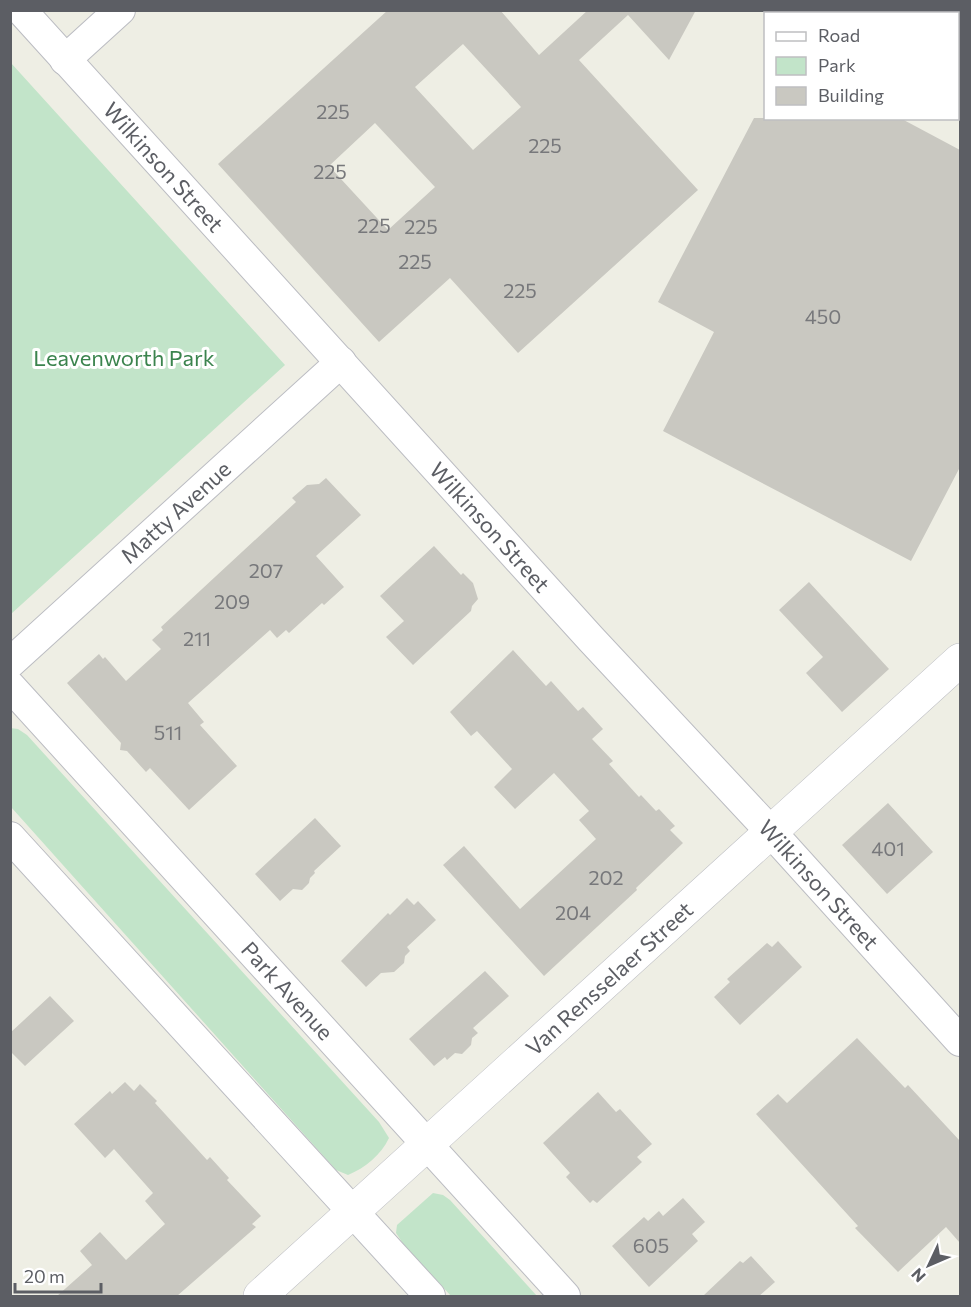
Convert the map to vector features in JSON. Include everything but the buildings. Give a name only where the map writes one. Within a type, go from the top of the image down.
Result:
[{"type":"street","name":"Wilkinson Street","points":[[21,10],[591,639],[771,832],[960,1041]]},
{"type":"street","points":[[65,60],[120,10]]},
{"type":"street","name":"Matty Avenue","points":[[10,663],[341,362]]},
{"type":"street","name":"Van Rensselaer Street","points":[[260,1296],[960,660]]},
{"type":"street","name":"Park Avenue","points":[[10,686],[565,1296]]},
{"type":"street","points":[[10,837],[429,1296]]},
{"type":"green space","name":"Leavenworth Park","points":[[11,63],[285,365],[11,614]]},
{"type":"green space","points":[[10,728],[18,729],[27,735],[379,1122],[389,1138],[372,1160],[348,1175],[336,1170],[11,807]]},
{"type":"green space","points":[[433,1193],[443,1195],[450,1200],[537,1296],[451,1296],[404,1245],[396,1233],[397,1225]]}]
